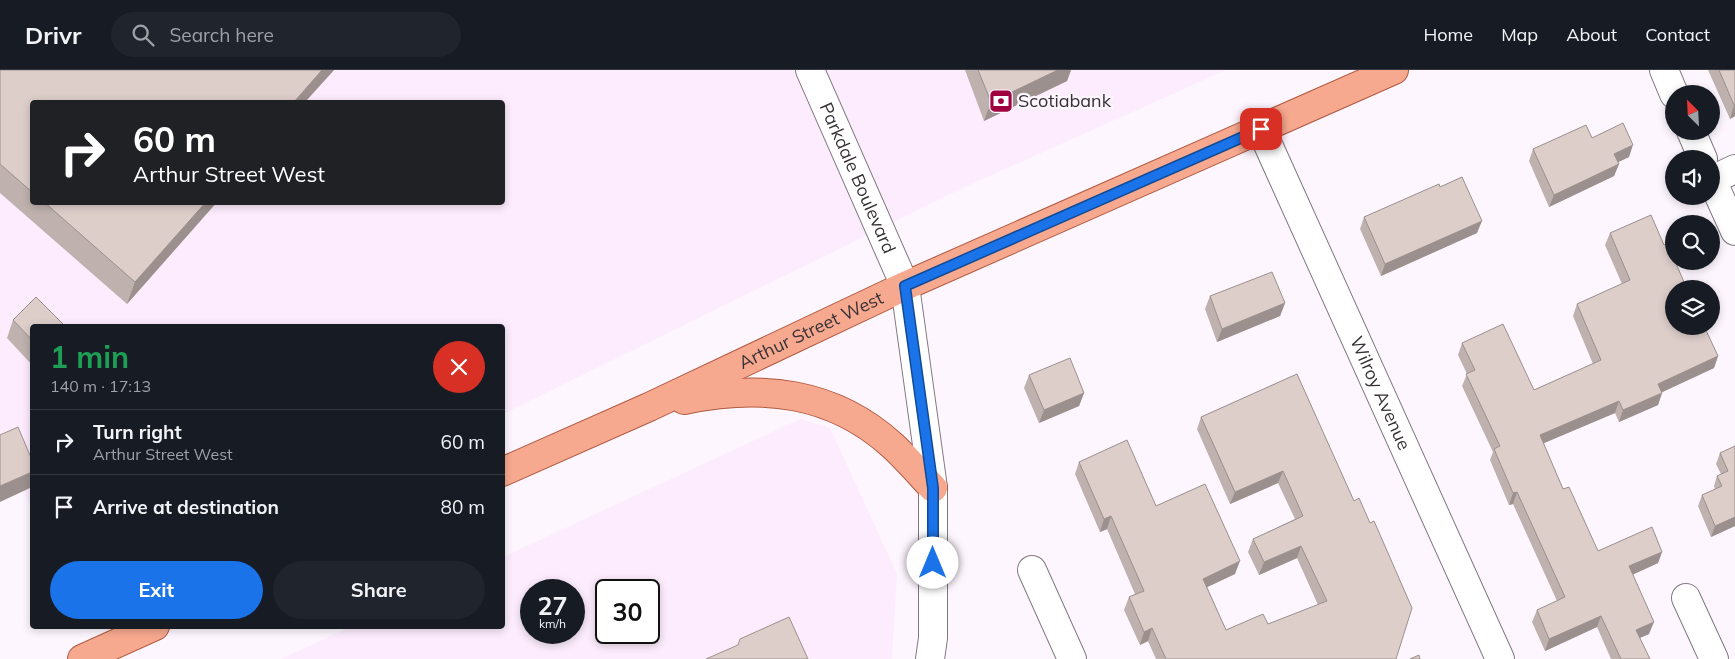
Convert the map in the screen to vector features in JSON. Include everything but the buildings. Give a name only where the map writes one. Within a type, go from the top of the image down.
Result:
[{"type":"main road","name":"Arthur Street West","points":[[505,471],[648,407],[905,286],[1394,70]]},
{"type":"main road","points":[[648,407],[709,395],[752,392],[804,396],[851,416],[886,440],[933,488]]},
{"type":"main road","points":[[82,659],[148,629]]},
{"type":"street","name":"Parkdale Boulevard","points":[[810,70],[905,286],[933,488],[933,638],[930,659]]},
{"type":"street","points":[[1664,70],[1670,85]]},
{"type":"street","name":"Wilroy Avenue","points":[[1261,129],[1500,659]]},
{"type":"street","points":[[1720,186],[1735,231]]},
{"type":"street","points":[[1032,570],[1072,659]]},
{"type":"street","points":[[1686,598],[1714,659]]},
{"type":"shaded area","points":[[0,70],[1226,70],[963,188],[505,413],[505,324],[30,324],[30,504],[0,439]]},
{"type":"shaded area","points":[[800,419],[830,428],[897,574],[892,659],[281,659],[346,629],[505,629],[505,556]]},
{"type":"place","name":"Scotiabank","points":[[1001,101]]},
{"type":"route","points":[[933,563],[933,488],[905,286],[1261,129]]}]
